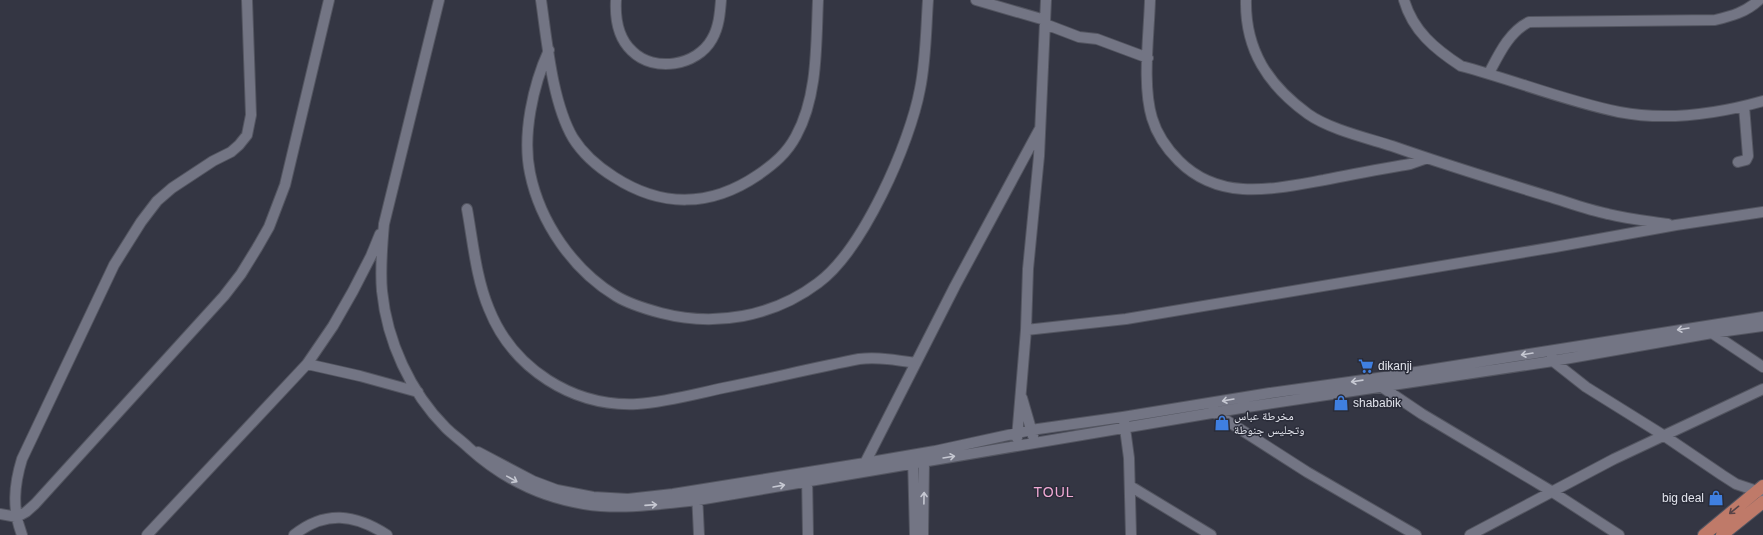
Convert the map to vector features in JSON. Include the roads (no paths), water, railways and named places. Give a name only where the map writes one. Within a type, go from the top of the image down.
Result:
[{"type":"main road","points":[[1704,535],[1761,493]]},
{"type":"main road","points":[[1722,535],[1761,493]]},
{"type":"street","points":[[22,535],[17,517],[15,496],[16,478],[22,459],[94,305],[126,244],[157,201],[172,188],[193,174],[231,152],[247,135],[251,115],[247,0]]},
{"type":"street","points":[[0,514],[17,517],[26,512],[35,504],[224,296],[249,262],[269,226],[285,185],[329,0]]},
{"type":"street","points":[[147,535],[307,364],[333,326],[353,291],[371,256],[384,224],[439,0]]},
{"type":"street","points":[[541,0],[548,50],[561,111],[578,145],[594,163],[621,181],[648,195],[681,200],[709,196],[737,188],[758,175],[784,154],[796,136],[807,110],[811,93],[818,0]]},
{"type":"street","points":[[616,0],[618,26],[625,44],[632,51],[647,60],[667,64],[687,61],[712,40],[717,30],[721,0]]},
{"type":"street","points":[[548,50],[539,75],[529,120],[528,156],[535,191],[550,228],[576,262],[597,282],[617,297],[646,310],[702,320],[725,320],[754,314],[775,307],[818,284],[834,268],[861,232],[898,159],[912,120],[922,78],[928,0]]},
{"type":"street","points":[[976,0],[1045,22],[1079,37],[1097,39],[1148,58]]},
{"type":"street","points":[[1018,446],[1016,433],[1021,396],[1026,330],[1028,269],[1036,201],[1046,0]]},
{"type":"street","points":[[1150,0],[1148,96],[1152,117],[1158,134],[1166,148],[1185,167],[1210,183],[1247,190],[1264,189],[1389,168],[1410,164],[1427,158]]},
{"type":"street","points":[[1246,0],[1245,15],[1248,36],[1256,55],[1278,88],[1294,104],[1318,120],[1427,158],[1607,214],[1676,225]]},
{"type":"street","points":[[1404,0],[1416,27],[1428,41],[1461,66],[1489,73],[1555,94],[1620,112],[1676,115],[1713,112],[1763,101]]},
{"type":"street","points":[[1489,73],[1508,41],[1521,26],[1529,22],[1715,20],[1737,14],[1750,8],[1759,0]]},
{"type":"street","points":[[1738,162],[1746,160],[1748,156],[1744,106]]},
{"type":"street","points":[[865,463],[955,286],[1040,128]]},
{"type":"street","points":[[467,209],[482,291],[504,339],[532,370],[550,382],[583,397],[605,402],[645,403],[859,359],[895,359],[916,363]]},
{"type":"street","points":[[1026,330],[1126,319],[1555,247],[1676,225],[1763,212]]},
{"type":"street","points":[[384,224],[381,276],[391,336],[398,354],[418,392],[442,424],[478,457],[517,482],[537,492],[598,506],[628,506],[913,459],[1031,430],[1215,413],[1278,397]]},
{"type":"street","points":[[807,477],[865,463],[913,459],[924,462],[1018,446],[1213,402],[1278,397],[1378,382],[1711,329],[1763,317]]},
{"type":"street","points":[[1711,329],[1763,326]]},
{"type":"street","points":[[1711,329],[1763,368]]},
{"type":"street","points":[[1551,355],[1586,387],[1663,435],[1736,484],[1761,493]]},
{"type":"street","points":[[307,364],[360,376],[418,392]]},
{"type":"street","points":[[1378,382],[1619,535]]},
{"type":"street","points":[[1470,535],[1551,491],[1663,435],[1763,389]]},
{"type":"street","points":[[1021,396],[1034,443]]},
{"type":"street","points":[[1213,402],[1215,413],[1307,472],[1416,535]]},
{"type":"street","points":[[1124,422],[1129,458],[1131,535]]},
{"type":"street","points":[[913,459],[915,535]]},
{"type":"street","points":[[923,535],[924,462]]},
{"type":"street","points":[[807,477],[808,535]]},
{"type":"street","points":[[1130,486],[1211,535]]},
{"type":"street","points":[[697,495],[699,535]]},
{"type":"street","points":[[294,535],[305,527],[320,520],[335,517],[363,522],[388,535]]},
{"type":"place","name":"dikanji","points":[[1366,366]]},
{"type":"place","name":"shababik","points":[[1341,403]]},
{"type":"place","name":"مخرطة عباس وتجليس جنوطة","points":[[1222,423]]},
{"type":"place","name":"big deal","points":[[1716,498]]},
{"type":"district","name":"TOUL","points":[[1054,492]]}]
